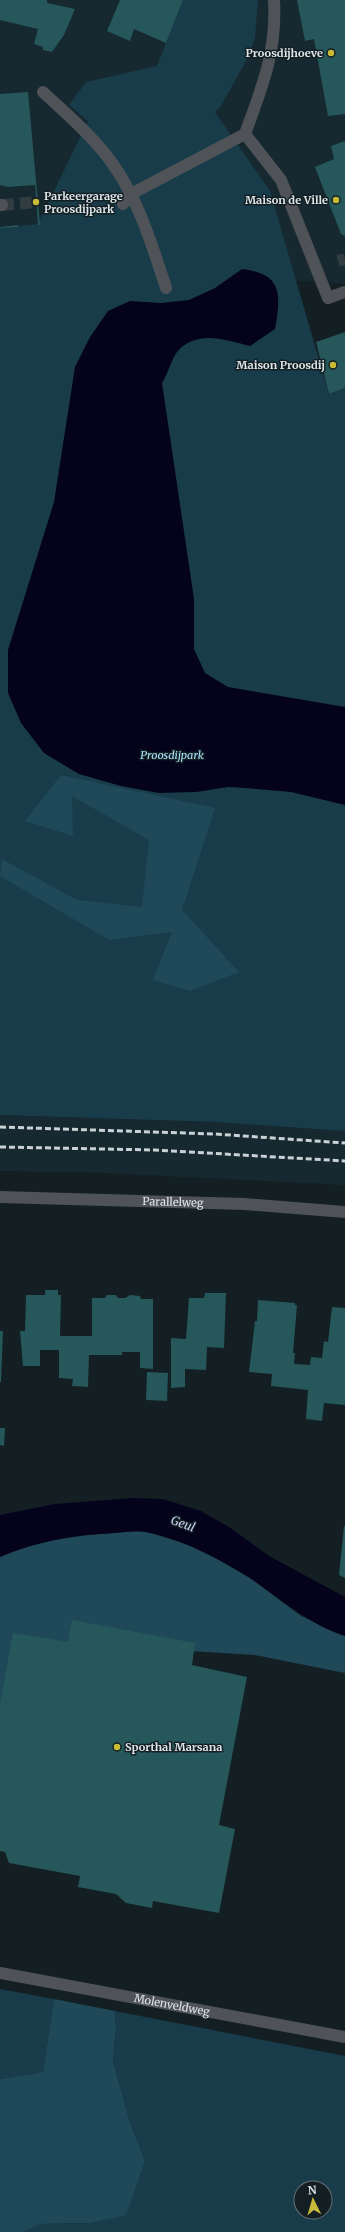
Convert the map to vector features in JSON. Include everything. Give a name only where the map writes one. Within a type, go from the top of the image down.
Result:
[{"type":"street","points":[[123,204],[130,194],[245,134],[271,60],[276,21],[274,0]]},
{"type":"street","points":[[43,92],[95,141],[125,182],[146,226],[166,288]]},
{"type":"street","points":[[245,134],[281,180],[328,298],[345,292]]},
{"type":"street","points":[[113,187],[125,182]]},
{"type":"street","name":"Parallelweg","points":[[0,1197],[244,1204],[345,1212]]},
{"type":"street","name":"Molenveldweg","points":[[0,1973],[345,2037]]},
{"type":"shaded area","points":[[0,0],[345,0],[345,284],[0,260]]},
{"type":"shaded area","points":[[61,775],[215,808],[182,910],[239,972],[190,991],[153,980],[172,932],[109,940],[0,876],[2,859],[77,900],[142,907],[149,840],[72,796],[73,836],[25,821]]},
{"type":"shaded area","points":[[0,1115],[215,1122],[345,1131],[345,1185],[106,1173],[0,1171]]},
{"type":"shaded area","points":[[144,1531],[189,1545],[217,1559],[250,1578],[301,1616],[345,1636],[345,1673],[255,1655],[24,1641],[0,1747],[0,1557],[36,1544],[53,1540],[107,1533]]},
{"type":"shaded area","points":[[54,1999],[115,2011],[116,2028],[113,2061],[130,2122],[145,2161],[126,2215],[90,2223],[40,2224],[24,2232],[0,2232],[0,2079],[43,2072]]},
{"type":"green space","name":"Proosdijpark","points":[[183,0],[258,0],[255,38],[247,59],[221,106],[215,112],[270,191],[329,394],[345,388],[345,1131],[215,1122],[0,1115],[0,228],[38,224],[88,121],[69,105],[86,82],[157,66]]},
{"type":"green space","points":[[0,1989],[54,1999],[43,2072],[0,2079]]},
{"type":"green space","points":[[115,2011],[345,2056],[345,2232],[24,2232],[40,2224],[90,2223],[145,2161],[130,2122],[113,2061],[116,2028]]},
{"type":"water","points":[[242,269],[265,276],[272,281],[276,288],[278,306],[275,329],[250,346],[212,338],[202,338],[193,341],[185,345],[177,352],[162,383],[194,599],[194,649],[205,673],[228,687],[345,707],[345,805],[291,792],[246,788],[228,787],[196,792],[159,793],[121,786],[79,774],[44,753],[21,723],[8,693],[8,650],[54,502],[75,367],[90,337],[108,311],[130,301],[161,303],[189,300],[215,288]]},
{"type":"water","name":"Geul","points":[[133,1498],[163,1499],[201,1511],[229,1527],[269,1556],[345,1597],[345,1636],[307,1618],[250,1578],[199,1550],[172,1539],[141,1531],[70,1537],[14,1551],[0,1557],[0,1515],[55,1504]]},
{"type":"building","points":[[0,0],[47,0],[47,3],[75,9],[64,35],[52,52],[43,50],[43,47],[34,44],[38,29],[0,20]]},
{"type":"building","points":[[120,0],[183,0],[166,43],[134,29],[130,41],[107,31]]},
{"type":"building","name":"Proosdijhoeve","points":[[297,0],[345,0],[345,114],[328,116],[314,39],[305,41]]},
{"type":"building","points":[[28,92],[40,225],[38,225],[35,185],[8,187],[0,185],[0,94]]},
{"type":"building","name":"Maison de Ville","points":[[345,141],[345,236],[341,234],[315,167],[334,159],[331,146]]},
{"type":"building","points":[[18,225],[18,227],[0,228],[0,227]]},
{"type":"building","name":"Maison Proosdij","points":[[345,332],[345,388],[329,394],[316,342]]},
{"type":"building","points":[[45,1290],[58,1290],[58,1295],[61,1295],[60,1336],[92,1336],[92,1298],[105,1298],[107,1295],[116,1295],[118,1298],[125,1298],[130,1295],[140,1296],[141,1299],[153,1299],[153,1369],[140,1368],[140,1352],[122,1352],[122,1355],[89,1355],[88,1387],[72,1386],[73,1379],[59,1378],[59,1350],[40,1350],[40,1366],[23,1366],[20,1331],[25,1331],[26,1295],[45,1295]]},
{"type":"building","points":[[205,1293],[226,1293],[224,1348],[207,1347],[206,1370],[185,1369],[185,1387],[171,1388],[171,1338],[186,1339],[189,1298],[204,1298]]},
{"type":"building","points":[[258,1300],[295,1303],[295,1305],[297,1305],[293,1353],[295,1353],[294,1364],[310,1365],[311,1357],[322,1358],[324,1341],[328,1342],[332,1307],[345,1308],[345,1405],[324,1403],[322,1421],[306,1419],[308,1390],[271,1386],[272,1374],[249,1372],[255,1321],[257,1321]]},
{"type":"building","points":[[0,1331],[3,1331],[1,1382],[0,1382]]},
{"type":"building","points":[[147,1372],[168,1373],[167,1401],[146,1400]]},
{"type":"building","points":[[0,1428],[5,1428],[4,1446],[0,1445]]},
{"type":"building","points":[[345,1526],[345,1578],[339,1575]]},
{"type":"building","name":"Sporthal Marsana","points":[[72,1620],[195,1643],[192,1665],[247,1677],[219,1825],[235,1829],[219,1913],[153,1901],[152,1908],[126,1903],[116,1894],[78,1887],[80,1876],[9,1863],[5,1852],[0,1851],[0,1704],[13,1633],[68,1642]]},
{"type":"tunnel","points":[[2,205],[36,202]]},
{"type":"tunnel","points":[[338,261],[345,259]]},
{"type":"railway","points":[[0,1127],[215,1134],[345,1143]]},
{"type":"railway","points":[[0,1147],[155,1150],[345,1161]]},
{"type":"place","name":"Proosdijhoeve","points":[[331,53]]},
{"type":"place","name":"Maison de Ville","points":[[336,200]]},
{"type":"place","name":"Parkeergarage Proosdijpark","points":[[36,202]]},
{"type":"place","name":"Maison Proosdij","points":[[333,365]]},
{"type":"place","name":"Sporthal Marsana","points":[[117,1747]]}]
